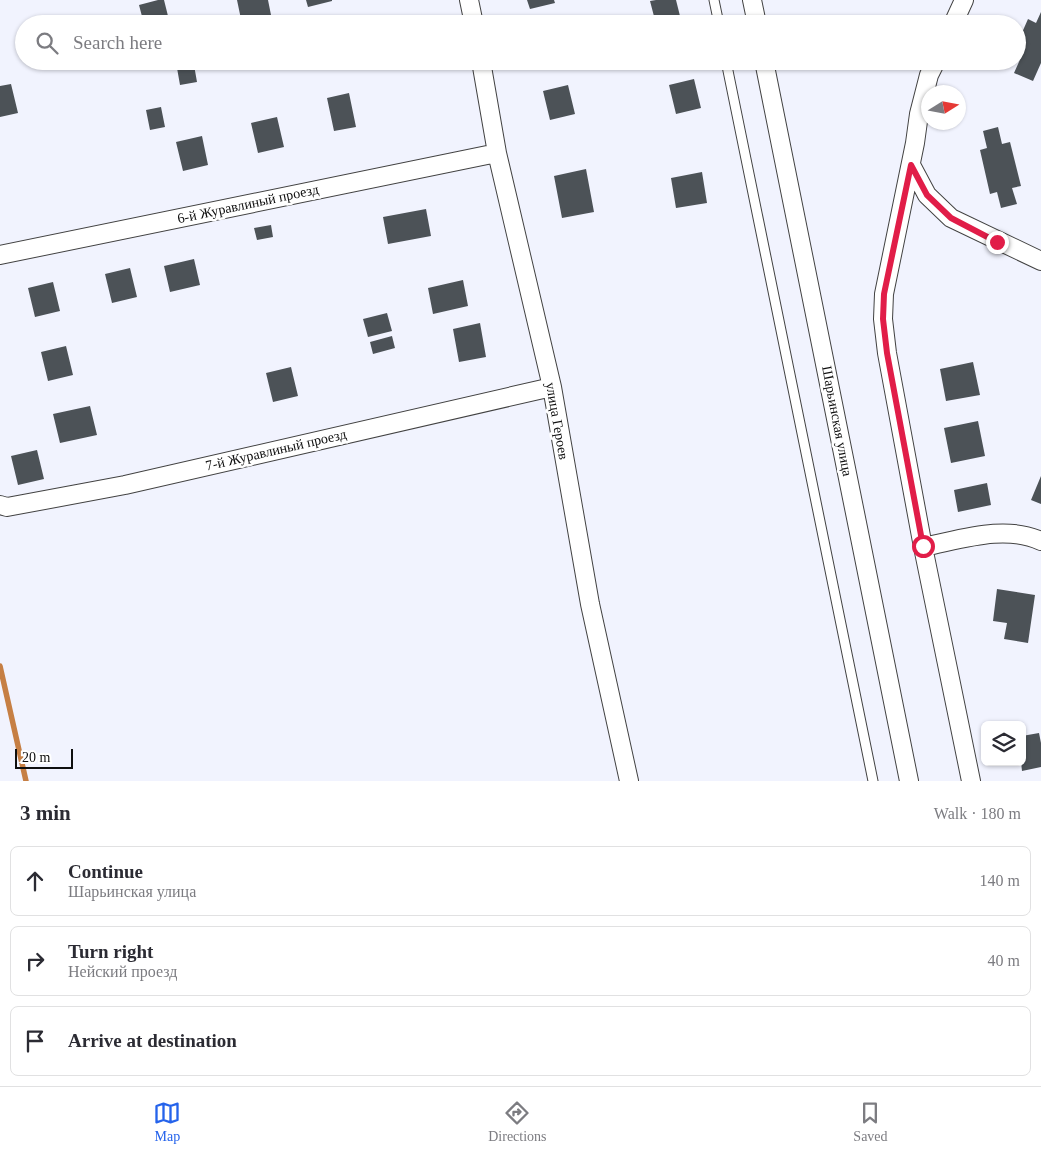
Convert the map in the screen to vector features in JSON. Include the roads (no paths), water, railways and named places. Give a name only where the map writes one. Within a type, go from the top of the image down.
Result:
[{"type":"street","points":[[470,0],[472,15]]},
{"type":"street","points":[[752,0],[754,15]]},
{"type":"street","points":[[957,15],[964,0]]},
{"type":"street","name":"улица Героев","points":[[482,70],[497,153],[552,387],[590,604],[630,781]]},
{"type":"street","name":"Шарьинская улица","points":[[766,70],[909,781]]},
{"type":"street","points":[[932,70],[918,114],[911,165],[884,294],[883,319],[887,353],[923,546],[971,781]]},
{"type":"street","name":"6-й Журавлиный проезд","points":[[0,256],[497,153]]},
{"type":"street","points":[[911,165],[927,195],[951,218],[1041,261]]},
{"type":"street","name":"7-й Журавлиный проезд","points":[[0,505],[8,506],[125,485],[552,387]]},
{"type":"street","points":[[923,546],[991,534],[1015,534],[1041,541]]},
{"type":"lane","points":[[714,0],[717,15]]},
{"type":"lane","points":[[728,70],[873,781]]},
{"type":"waterway","points":[[0,666],[26,781]]}]
